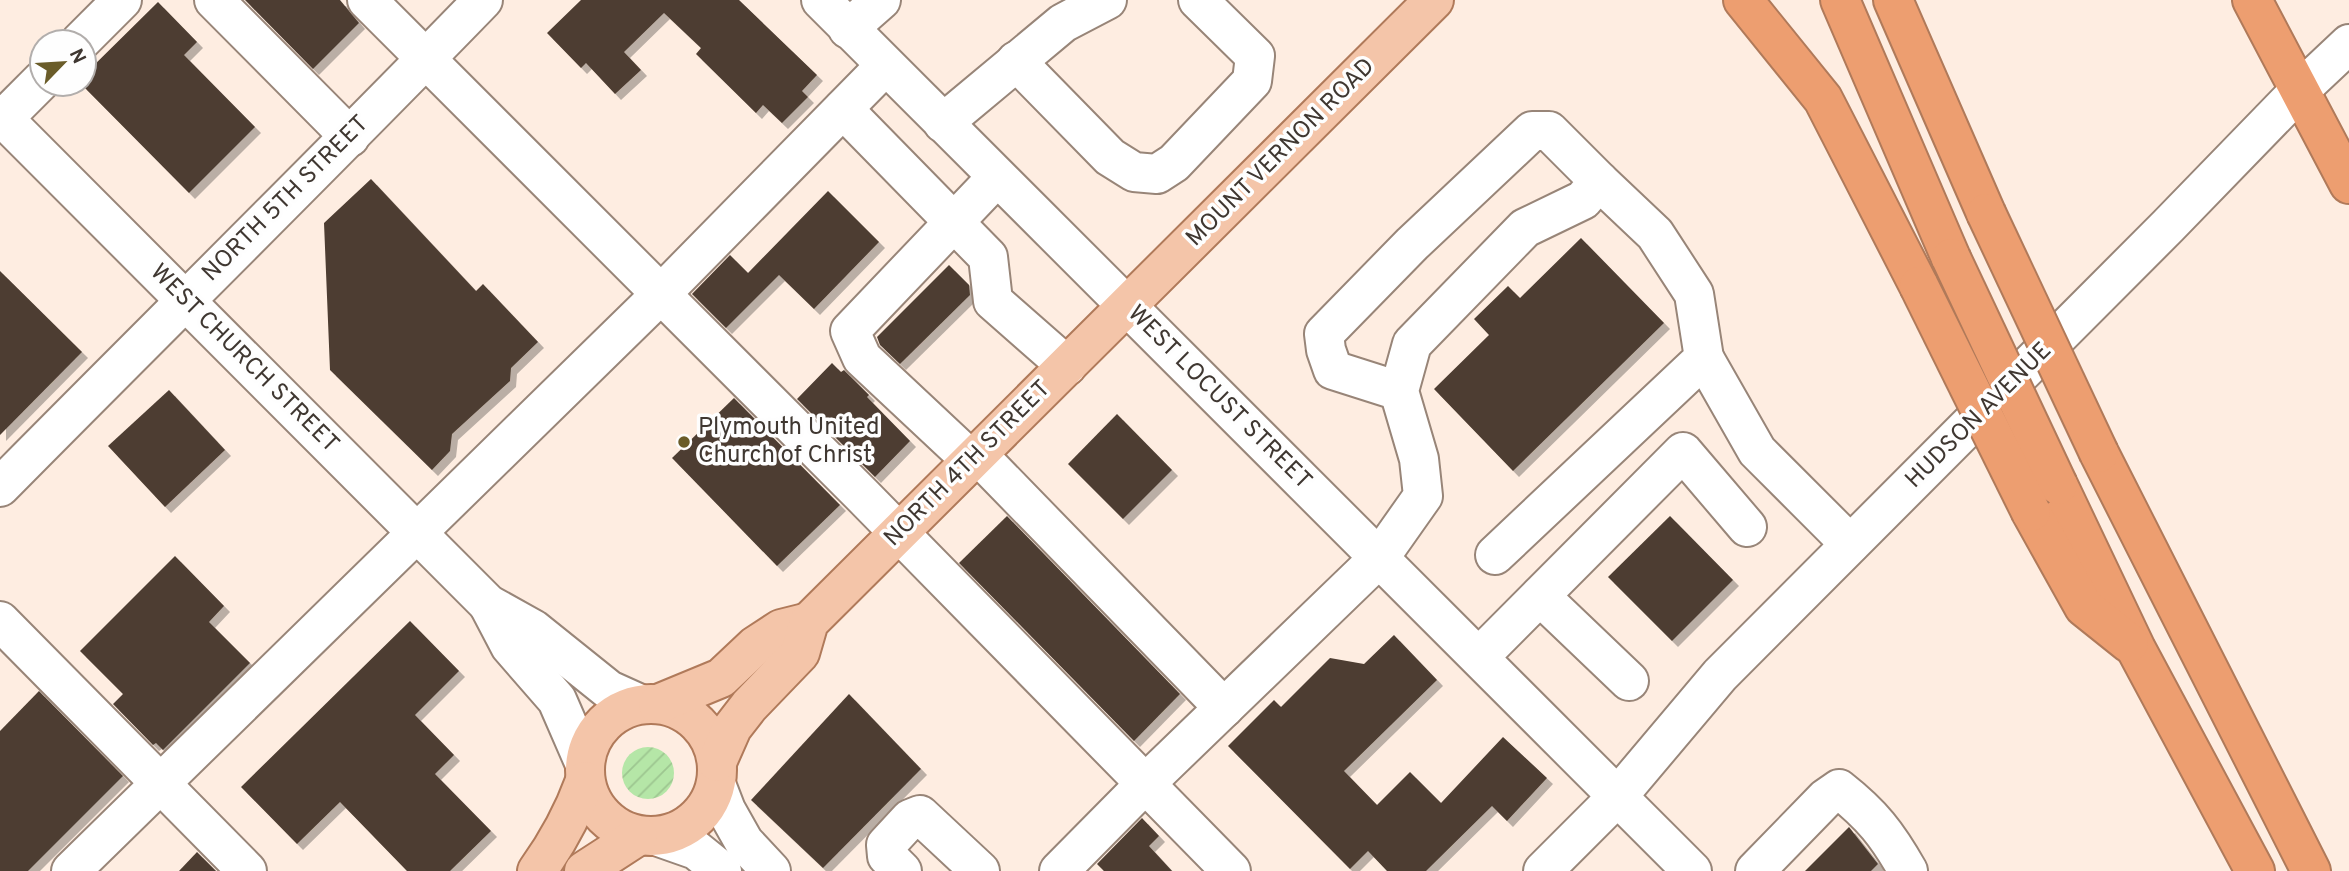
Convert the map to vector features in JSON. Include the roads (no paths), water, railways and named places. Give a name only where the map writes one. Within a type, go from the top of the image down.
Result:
[{"type":"highway","points":[[1743,0],[1823,100],[2031,512],[2084,607],[2136,649]]},
{"type":"highway","points":[[1840,0],[1951,258],[2136,649],[2255,871]]},
{"type":"highway","points":[[1893,0],[1986,213],[2099,453],[2311,871]]},
{"type":"highway","points":[[2252,0],[2349,184]]},
{"type":"main road","name":"MOUNT VERNON ROAD","points":[[1127,306],[1434,0]]},
{"type":"main road","name":"NORTH 4TH STREET","points":[[717,773],[732,728],[749,706],[800,653],[809,622],[1127,306]]},
{"type":"main road","name":"NORTH 4TH STREET","points":[[649,704],[721,678],[755,646],[781,629],[809,622]]},
{"type":"main road","points":[[537,871],[558,843],[574,811],[590,742],[602,724],[620,711],[649,704],[680,710],[698,723],[710,741],[717,773],[709,803],[696,820],[679,831],[649,836],[584,871]]},
{"type":"main road","points":[[585,772],[590,797],[598,811],[622,831],[649,836]]},
{"type":"street","points":[[94,28],[122,0]]},
{"type":"street","points":[[214,0],[350,137]]},
{"type":"street","points":[[367,0],[899,533],[1231,871]]},
{"type":"street","name":"NORTH 5TH STREET","points":[[0,487],[483,0]]},
{"type":"street","name":"WEST LOCUST STREET","points":[[821,0],[1692,871]]},
{"type":"street","points":[[848,29],[881,0]]},
{"type":"street","points":[[943,123],[1063,23],[1107,0]]},
{"type":"street","points":[[1016,61],[1110,157],[1134,172],[1157,174],[1174,163],[1252,81],[1255,56],[1198,0]]},
{"type":"street","name":"HUDSON AVENUE","points":[[1543,871],[1618,796],[1720,675],[2299,91],[2349,44]]},
{"type":"street","points":[[71,871],[661,294],[885,66]]},
{"type":"street","points":[[2,117],[28,93]]},
{"type":"street","points":[[843,109],[988,257],[993,301],[1067,366]]},
{"type":"street","name":"WEST CHURCH STREET","points":[[2,117],[488,604],[533,629],[609,691],[649,704]]},
{"type":"street","points":[[1399,391],[1332,370],[1324,334],[1412,244],[1532,131],[1549,131],[1655,234],[1694,294],[1704,358],[1757,450],[1850,544]]},
{"type":"street","points":[[997,177],[850,331],[862,358],[974,458],[1224,708]]},
{"type":"street","points":[[1059,871],[1380,557],[1423,496],[1419,459],[1399,391],[1412,344],[1525,228],[1583,200],[1599,181]]},
{"type":"street","points":[[1495,555],[1704,358]]},
{"type":"street","points":[[1479,657],[1684,453],[1747,527]]},
{"type":"street","points":[[1540,596],[1629,681]]},
{"type":"street","name":"WEST CHURCH STREET","points":[[488,604],[510,646],[557,700],[585,772]]},
{"type":"street","points":[[0,621],[247,871]]},
{"type":"street","points":[[717,773],[726,810],[744,842],[771,871]]},
{"type":"street","points":[[1755,871],[1826,798],[1839,789],[1866,810],[1884,832],[1908,871]]},
{"type":"street","points":[[902,871],[887,856],[886,845],[910,818],[920,815],[980,871]]},
{"type":"street","points":[[649,836],[696,850],[723,871]]},
{"type":"place","name":"Plymouth United Church of Christ","points":[[684,442]]}]
